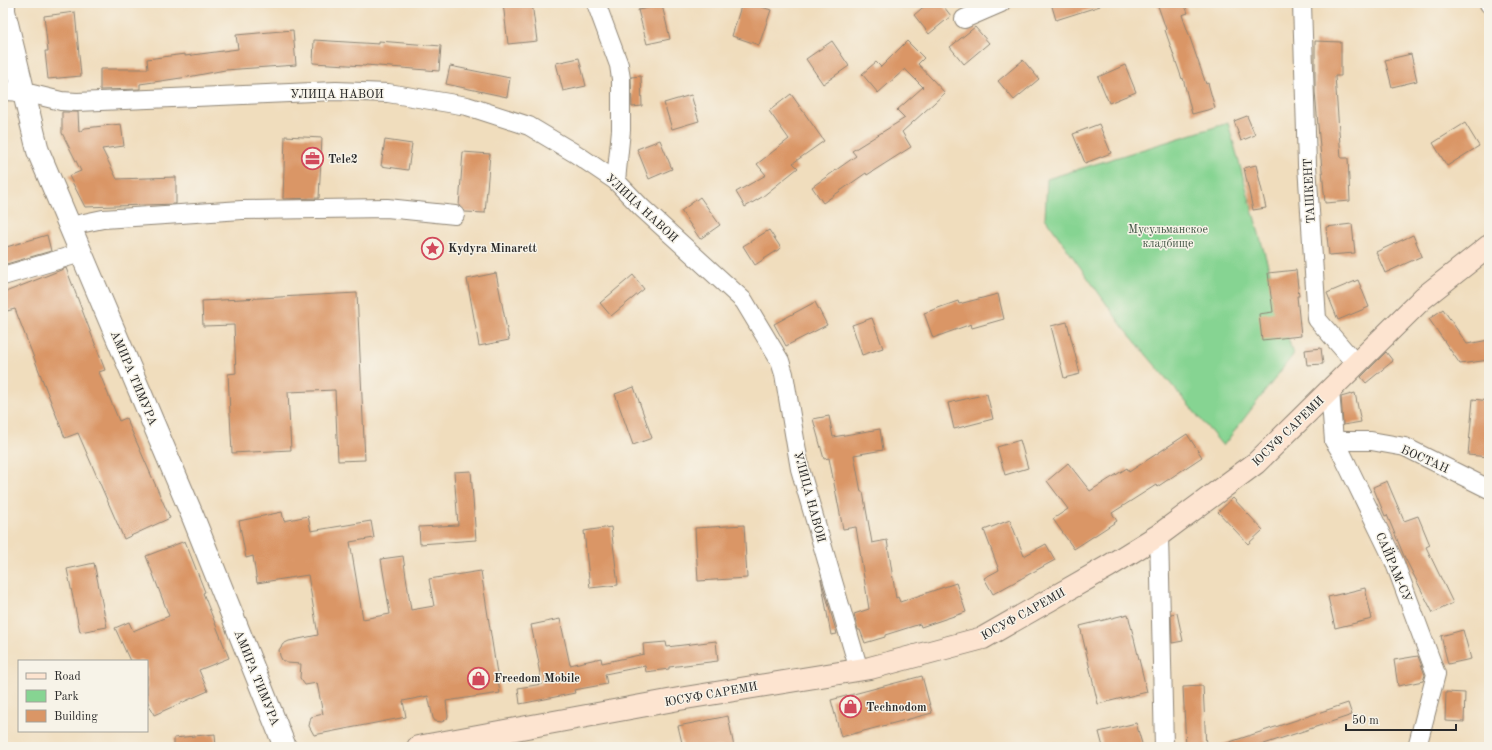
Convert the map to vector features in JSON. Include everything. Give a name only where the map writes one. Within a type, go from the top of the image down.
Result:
[{"type":"main road","name":"ЮСУФ САРЕМИ","points":[[418,747],[679,699],[859,670],[983,638],[1109,566],[1159,535],[1256,463],[1424,298],[1489,246]]},
{"type":"street","name":"АМИРА ТИМУРА","points":[[4,3],[13,92],[193,517],[285,747]]},
{"type":"street","points":[[596,3],[619,65],[621,79],[621,130],[616,181]]},
{"type":"street","points":[[964,18],[1001,3]]},
{"type":"street","name":"ТАШКЕНТ","points":[[1302,3],[1307,165],[1317,320],[1356,364]]},
{"type":"street","name":"УЛИЦА НАВОИ","points":[[13,92],[61,101],[77,102],[336,91],[388,93],[467,106],[529,126],[576,154],[616,181],[642,208],[744,301],[780,361],[784,374],[800,469],[859,670]]},
{"type":"street","points":[[70,226],[104,219],[242,210],[387,208],[455,215]]},
{"type":"street","points":[[3,276],[81,253]]},
{"type":"street","name":"САЙРАМ-СУ","points":[[1330,390],[1334,441],[1341,452],[1394,562],[1436,674],[1417,747]]},
{"type":"street","name":"БОСТАН","points":[[1334,441],[1371,442],[1405,447],[1489,489]]},
{"type":"street","points":[[1159,535],[1164,747]]},
{"type":"green space","name":"Мусульманское кладбище","points":[[1228,123],[1293,355],[1223,446],[1123,327],[1045,218],[1047,179]]},
{"type":"building","points":[[503,3],[532,3],[537,41],[508,44]]},
{"type":"building","points":[[742,3],[750,3],[771,10],[759,45],[732,36]]},
{"type":"building","points":[[928,3],[941,3],[951,16],[929,34],[914,15]]},
{"type":"building","points":[[1051,3],[1100,3],[1100,6],[1056,20]]},
{"type":"building","points":[[1157,3],[1184,3],[1188,13],[1182,15],[1206,84],[1208,83],[1215,108],[1192,114],[1183,78],[1182,79]]},
{"type":"building","points":[[662,5],[670,39],[647,44],[638,10]]},
{"type":"building","points":[[75,12],[81,76],[48,79],[45,51],[48,51],[44,16]]},
{"type":"building","points":[[975,27],[989,43],[964,64],[950,47]]},
{"type":"building","points":[[293,30],[296,65],[225,70],[140,84],[140,89],[100,90],[100,69],[148,69],[147,59],[238,49],[236,35]]},
{"type":"building","points":[[314,40],[379,44],[379,41],[441,46],[439,71],[366,65],[313,63]]},
{"type":"building","points":[[832,41],[849,66],[823,84],[806,59]]},
{"type":"building","points":[[907,41],[924,58],[918,64],[945,93],[902,132],[911,147],[867,175],[866,173],[823,203],[812,187],[856,156],[852,151],[905,118],[897,110],[923,87],[905,69],[878,93],[862,74],[876,62],[881,67]]},
{"type":"building","points":[[1315,41],[1341,42],[1341,76],[1335,76],[1341,158],[1348,158],[1350,201],[1325,203],[1315,92]]},
{"type":"building","points":[[1411,54],[1417,81],[1392,87],[1385,60]]},
{"type":"building","points":[[579,58],[586,86],[563,91],[556,63]]},
{"type":"building","points":[[1023,60],[1039,79],[1014,100],[998,81]]},
{"type":"building","points":[[1125,65],[1136,92],[1109,103],[1098,77]]},
{"type":"building","points":[[450,66],[510,78],[507,97],[446,84]]},
{"type":"building","points":[[641,76],[642,106],[632,107],[631,77]]},
{"type":"building","points":[[791,94],[824,141],[793,163],[798,168],[762,197],[745,207],[736,192],[766,175],[757,164],[789,139],[769,111]]},
{"type":"building","points":[[691,95],[699,121],[672,129],[664,103]]},
{"type":"building","points":[[62,112],[78,112],[79,132],[85,128],[121,124],[124,146],[102,149],[117,179],[176,177],[176,204],[85,207],[69,176],[81,171],[62,133]]},
{"type":"building","points":[[1247,116],[1255,135],[1241,141],[1234,121]]},
{"type":"building","points":[[1465,123],[1479,146],[1447,166],[1433,143]]},
{"type":"building","points":[[1099,124],[1111,153],[1085,163],[1073,134]]},
{"type":"building","points":[[285,136],[322,138],[319,198],[283,199]]},
{"type":"building","points":[[385,140],[412,144],[408,170],[381,166]]},
{"type":"building","points":[[660,140],[672,169],[649,179],[637,149]]},
{"type":"building","points":[[463,152],[490,154],[485,213],[465,212],[459,206]]},
{"type":"building","points":[[1256,165],[1266,208],[1253,210],[1244,168]]},
{"type":"building","points":[[700,197],[720,225],[700,239],[681,211]]},
{"type":"building","points":[[1352,224],[1355,253],[1329,255],[1326,227]]},
{"type":"building","points":[[769,230],[781,248],[755,265],[743,246]]},
{"type":"building","points":[[47,235],[51,251],[3,265],[3,248]]},
{"type":"building","points":[[1413,235],[1422,256],[1385,273],[1376,252]]},
{"type":"building","points":[[66,268],[105,370],[99,372],[119,421],[126,418],[170,518],[124,539],[78,433],[65,438],[15,309],[3,312],[3,293]]},
{"type":"building","points":[[1296,270],[1301,336],[1262,340],[1259,314],[1273,312],[1268,273]]},
{"type":"building","points":[[496,273],[509,340],[479,346],[467,279]]},
{"type":"building","points":[[633,275],[644,289],[611,316],[600,303]]},
{"type":"building","points":[[1358,280],[1369,307],[1338,320],[1327,293]]},
{"type":"building","points":[[357,293],[365,460],[338,461],[335,390],[288,392],[291,450],[232,453],[228,374],[236,373],[234,325],[203,326],[202,301]]},
{"type":"building","points":[[998,294],[1004,319],[972,328],[971,324],[933,338],[924,313],[958,301],[959,304]]},
{"type":"building","points":[[815,302],[827,325],[786,346],[774,324]]},
{"type":"building","points":[[1443,309],[1467,344],[1489,340],[1489,360],[1460,364],[1429,319]]},
{"type":"building","points":[[872,318],[883,348],[862,355],[852,325]]},
{"type":"building","points":[[1067,322],[1080,374],[1064,378],[1051,326]]},
{"type":"building","points":[[1321,348],[1323,364],[1307,365],[1305,350]]},
{"type":"building","points":[[1386,352],[1393,361],[1366,383],[1361,377]]},
{"type":"building","points":[[634,387],[652,438],[633,445],[615,394]]},
{"type":"building","points":[[1355,393],[1361,422],[1343,425],[1341,397]]},
{"type":"building","points":[[987,394],[993,419],[954,429],[948,403]]},
{"type":"building","points":[[1473,399],[1489,401],[1489,457],[1468,455]]},
{"type":"building","points":[[829,416],[833,437],[880,429],[883,450],[854,455],[861,492],[863,492],[872,543],[887,540],[896,598],[898,597],[900,602],[956,583],[966,612],[921,627],[920,624],[865,643],[860,630],[858,630],[854,614],[869,609],[856,527],[843,529],[829,458],[824,459],[813,419]]},
{"type":"building","points":[[1187,434],[1202,457],[1157,487],[1156,485],[1112,513],[1117,521],[1074,549],[1053,519],[1068,509],[1047,481],[1068,463],[1090,491],[1127,468],[1129,472]]},
{"type":"building","points":[[1020,440],[1028,468],[1005,475],[997,447]]},
{"type":"building","points":[[471,471],[476,540],[420,544],[419,527],[458,525],[454,472]]},
{"type":"building","points":[[1387,481],[1404,521],[1418,516],[1430,545],[1426,547],[1453,603],[1433,613],[1404,556],[1387,515],[1385,516],[1373,487]]},
{"type":"building","points":[[1233,498],[1263,530],[1248,544],[1218,512]]},
{"type":"building","points":[[282,512],[284,521],[308,516],[311,531],[371,521],[374,538],[350,542],[363,619],[390,614],[381,559],[403,556],[411,610],[434,606],[429,579],[481,571],[500,693],[446,701],[448,716],[447,719],[442,722],[435,721],[433,718],[428,696],[403,701],[406,717],[314,735],[309,726],[311,717],[323,714],[317,683],[305,685],[300,678],[301,664],[287,663],[282,660],[279,650],[283,644],[289,641],[318,635],[308,575],[257,583],[253,556],[246,558],[239,521]]},
{"type":"building","points":[[1010,520],[1024,556],[1046,544],[1055,560],[993,594],[984,578],[999,570],[984,530]]},
{"type":"building","points":[[744,525],[747,578],[698,581],[695,528]]},
{"type":"building","points":[[611,527],[618,585],[590,588],[584,531]]},
{"type":"building","points":[[185,541],[205,592],[203,593],[229,658],[199,670],[208,691],[154,715],[148,702],[148,660],[130,660],[115,628],[129,622],[133,631],[169,616],[146,556]]},
{"type":"building","points":[[94,563],[107,627],[80,632],[67,569]]},
{"type":"building","points":[[821,579],[837,634],[831,635]]},
{"type":"building","points":[[1365,588],[1372,619],[1335,628],[1328,597]]},
{"type":"building","points":[[1177,613],[1183,641],[1172,643],[1171,614]]},
{"type":"building","points":[[1128,614],[1147,692],[1098,704],[1080,626]]},
{"type":"building","points":[[560,619],[570,665],[601,658],[602,663],[644,654],[643,644],[666,642],[667,647],[716,641],[718,661],[669,667],[669,669],[646,672],[645,666],[605,674],[607,684],[574,690],[575,693],[520,704],[518,688],[542,684],[531,625]]},
{"type":"building","points":[[1463,630],[1471,659],[1448,664],[1441,636]]},
{"type":"building","points":[[1418,656],[1425,675],[1423,681],[1398,686],[1394,660]]},
{"type":"building","points":[[922,676],[932,713],[841,737],[831,700]]},
{"type":"building","points":[[1203,686],[1206,747],[1186,747],[1183,687]]},
{"type":"building","points":[[1446,692],[1465,693],[1464,722],[1445,721]]},
{"type":"building","points":[[1348,703],[1352,715],[1255,747],[1221,747],[1221,745]]},
{"type":"building","points":[[728,716],[734,747],[683,747],[678,726]]},
{"type":"building","points":[[1136,723],[1143,747],[1103,747],[1099,732]]},
{"type":"building","points":[[215,734],[216,747],[174,747],[174,738]]},
{"type":"place","name":"Tele2","points":[[312,159]]},
{"type":"place","name":"Kydyra Minarett","points":[[433,248]]},
{"type":"place","name":"Freedom Mobile","points":[[479,678]]},
{"type":"place","name":"Technodom","points":[[851,707]]}]
